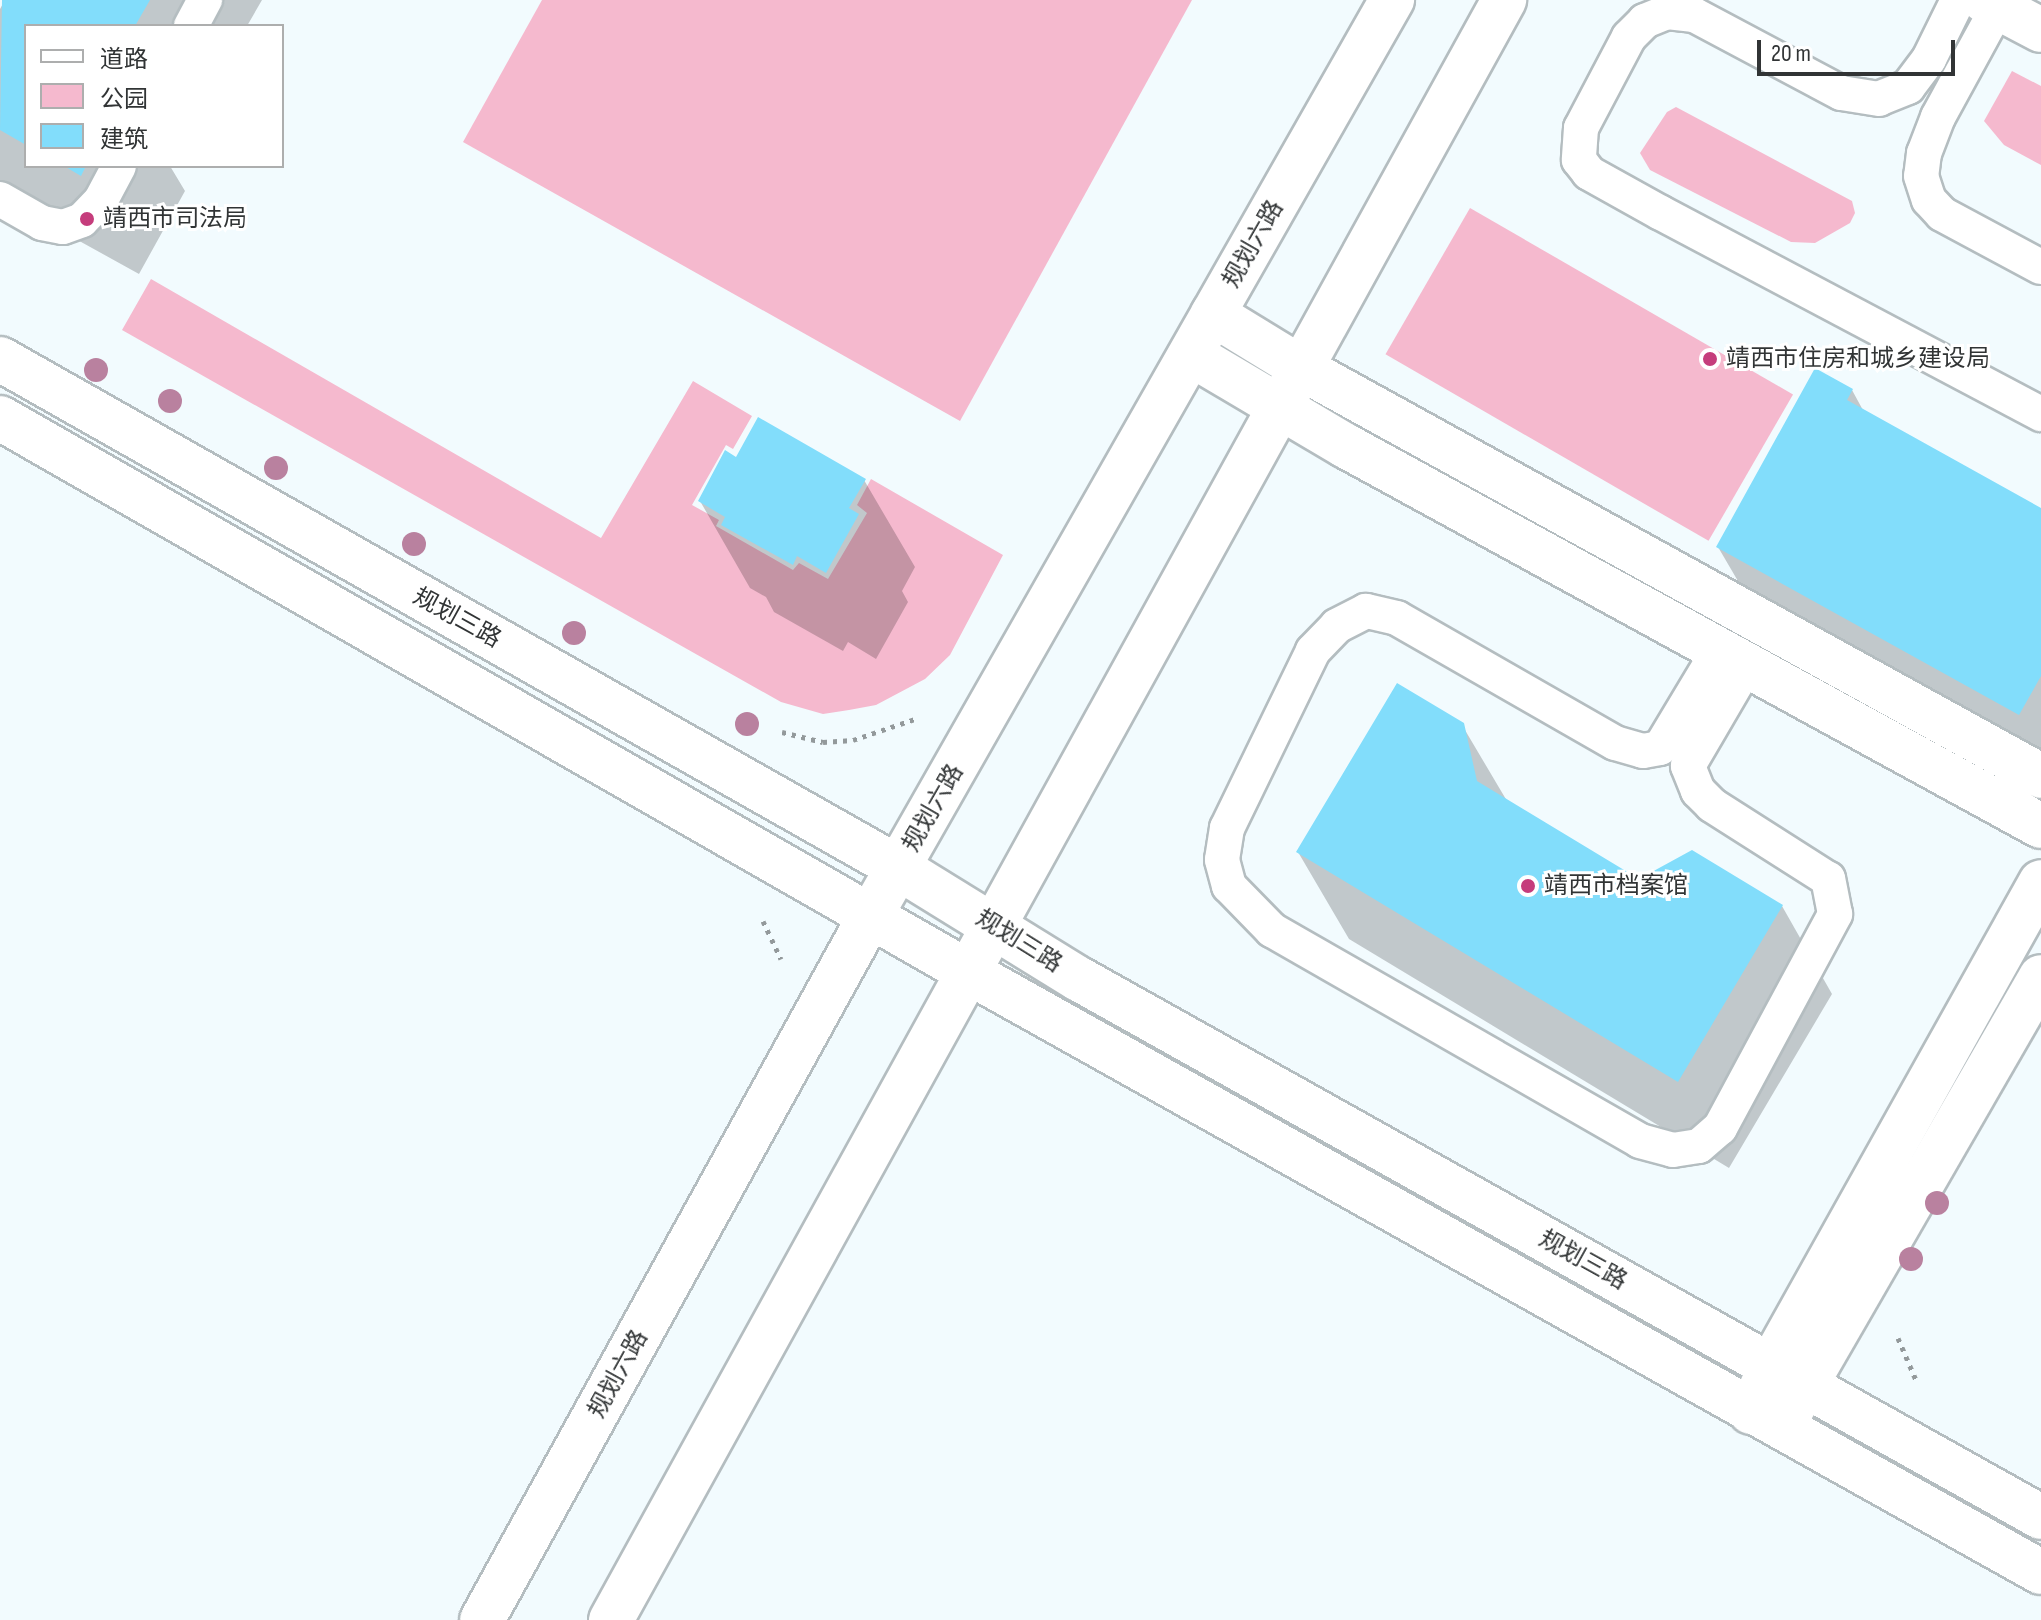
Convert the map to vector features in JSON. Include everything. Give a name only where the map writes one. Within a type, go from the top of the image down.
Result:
[{"type":"street","name":"规划六路","points":[[482,1620],[872,913],[1392,0]]},
{"type":"street","points":[[611,1620],[996,927],[1504,0]]},
{"type":"street","points":[[1980,2],[2041,30]]},
{"type":"street","points":[[1213,314],[1301,368],[2041,776]]},
{"type":"street","points":[[1192,355],[1280,409],[2041,826]]},
{"type":"street","name":"规划三路","points":[[0,359],[899,868],[1079,979],[2041,1517]]},
{"type":"street","name":"规划三路","points":[[0,418],[872,913],[970,973],[2041,1572]]},
{"type":"street","points":[[1766,1419],[2041,882]]},
{"type":"street","points":[[1788,1376],[1861,1281],[2041,977]]},
{"type":"lane","points":[[192,24],[205,0]]},
{"type":"lane","points":[[1980,2],[1938,117],[1921,176],[1929,200],[1942,214],[2041,267]]},
{"type":"lane","points":[[1980,2],[1908,87],[1879,99],[1841,93],[1694,15],[1667,12],[1645,21],[1629,37],[1581,128],[1579,160],[1589,173],[1649,206],[2041,414]]},
{"type":"lane","points":[[0,199],[42,223],[63,227],[82,220],[101,200],[118,168]]},
{"type":"lane","points":[[1366,611],[1397,618],[1615,743],[1643,751],[1660,748],[1733,658],[1688,766],[1698,791],[1712,805],[1828,879],[1835,914],[1720,1128],[1699,1146],[1673,1150],[1640,1141],[1272,930],[1229,886],[1222,860],[1227,828],[1313,651],[1337,626],[1366,611]]},
{"type":"path","points":[[777,730],[823,742],[853,740],[923,715]]},
{"type":"path","points":[[1899,1324],[1904,1356],[1920,1386]]},
{"type":"green space","points":[[542,0],[1192,0],[960,421],[463,142]]},
{"type":"green space","points":[[2012,71],[2041,86],[2041,165],[2004,145],[1984,121]]},
{"type":"green space","points":[[1676,107],[1852,201],[1855,213],[1850,223],[1815,243],[1791,242],[1650,170],[1640,153],[1667,112]]},
{"type":"green space","points":[[1470,208],[1793,394],[1709,541],[1386,354]]},
{"type":"green space","points":[[151,279],[601,538],[693,381],[752,416],[733,449],[726,445],[692,505],[719,520],[716,526],[793,570],[799,563],[828,579],[867,513],[857,505],[871,479],[1003,555],[950,655],[925,679],[876,705],[849,710],[823,714],[781,702],[122,330]]},
{"type":"building","points":[[2,0],[150,0],[136,24],[24,24],[24,144],[0,130]]},
{"type":"building","points":[[67,168],[85,168],[81,176]]},
{"type":"building","points":[[1815,368],[1853,389],[1847,400],[2041,508],[2041,676],[2019,715],[1716,547]]},
{"type":"building","points":[[758,417],[866,479],[849,508],[859,514],[826,573],[797,556],[793,565],[721,525],[725,517],[698,501],[725,450],[736,457]]},
{"type":"building","points":[[1397,683],[1464,723],[1477,781],[1639,879],[1692,850],[1783,905],[1678,1082],[1296,852]]},
{"type":"place","name":"靖西市司法局","points":[[87,219]]},
{"type":"place","name":"靖西市住房和城乡建设局","points":[[1710,359]]},
{"type":"place","name":"靖西市档案馆","points":[[1528,886]]}]
